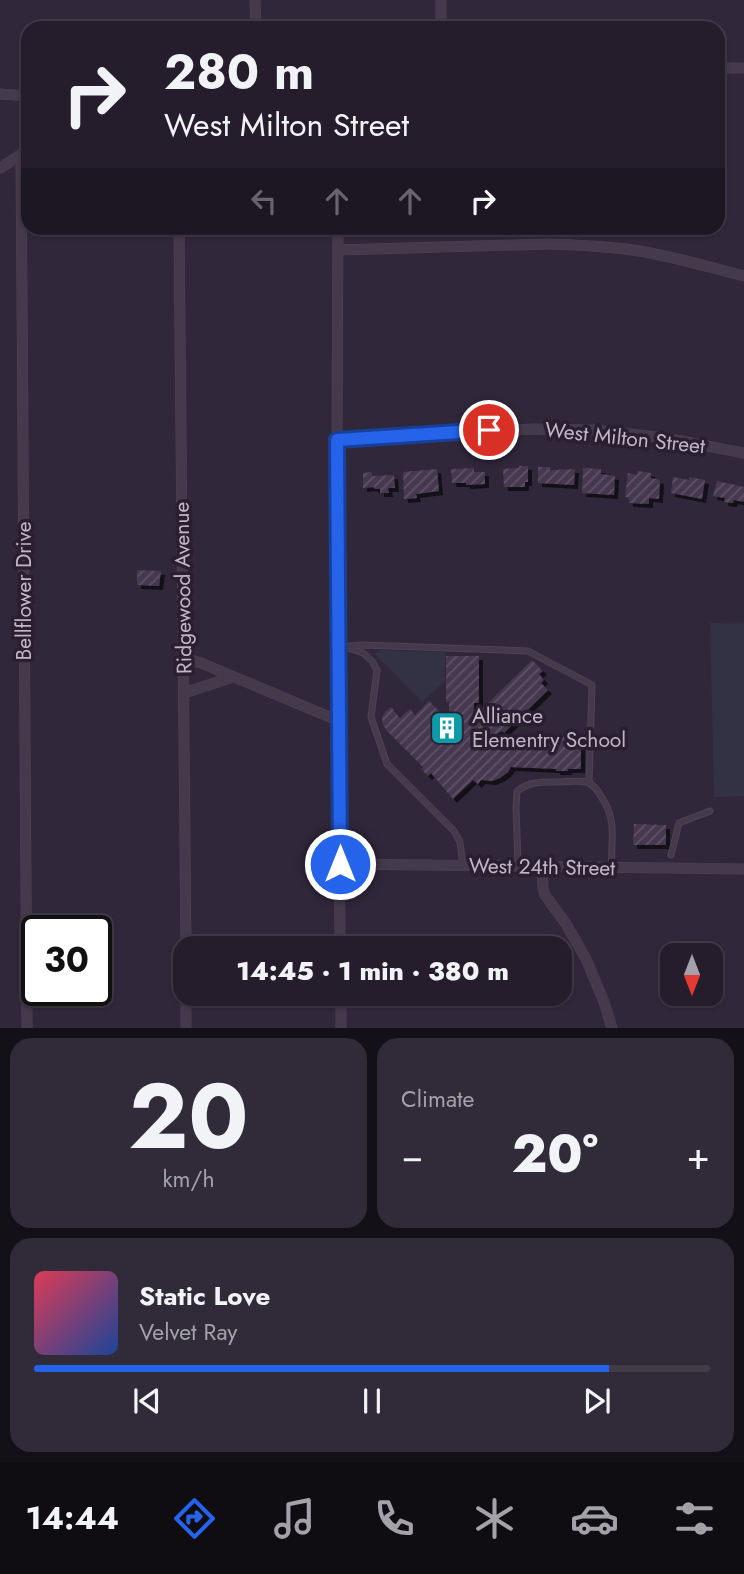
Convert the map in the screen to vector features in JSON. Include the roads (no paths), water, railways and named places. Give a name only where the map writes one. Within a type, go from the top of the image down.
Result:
[{"type":"street","points":[[255,0],[256,21]]},
{"type":"street","points":[[441,0],[441,21]]},
{"type":"street","points":[[725,68],[744,68]]},
{"type":"street","points":[[0,94],[21,96]]},
{"type":"street","points":[[0,167],[21,154]]},
{"type":"street","name":"Bellflower Drive","points":[[24,235],[27,1028]]},
{"type":"street","name":"Ridgewood Avenue","points":[[179,235],[186,936]]},
{"type":"street","points":[[338,235],[340,936]]},
{"type":"street","points":[[338,250],[578,245],[660,255],[744,276]]},
{"type":"street","name":"West Milton Street","points":[[337,440],[489,430],[594,430],[665,438],[744,453]]},
{"type":"street","points":[[184,658],[339,721]]},
{"type":"street","points":[[184,693],[233,677]]},
{"type":"street","name":"West 24th Street","points":[[340,864],[744,869]]},
{"type":"street","points":[[542,867],[545,895],[586,959],[612,1028]]},
{"type":"street","points":[[186,1006],[186,1028]]},
{"type":"street","points":[[341,1006],[341,1028]]},
{"type":"lane","points":[[338,647],[362,645],[528,651],[592,685],[589,783]]},
{"type":"lane","points":[[338,647],[363,653],[372,661],[377,670],[371,717],[387,764],[453,831],[460,842],[463,866]]},
{"type":"lane","points":[[518,867],[517,791],[526,784],[536,782],[589,783],[598,792],[612,818],[612,868]]},
{"type":"lane","points":[[671,855],[679,823],[710,811]]},
{"type":"place","name":"Alliance Elementry School","points":[[447,728]]}]
